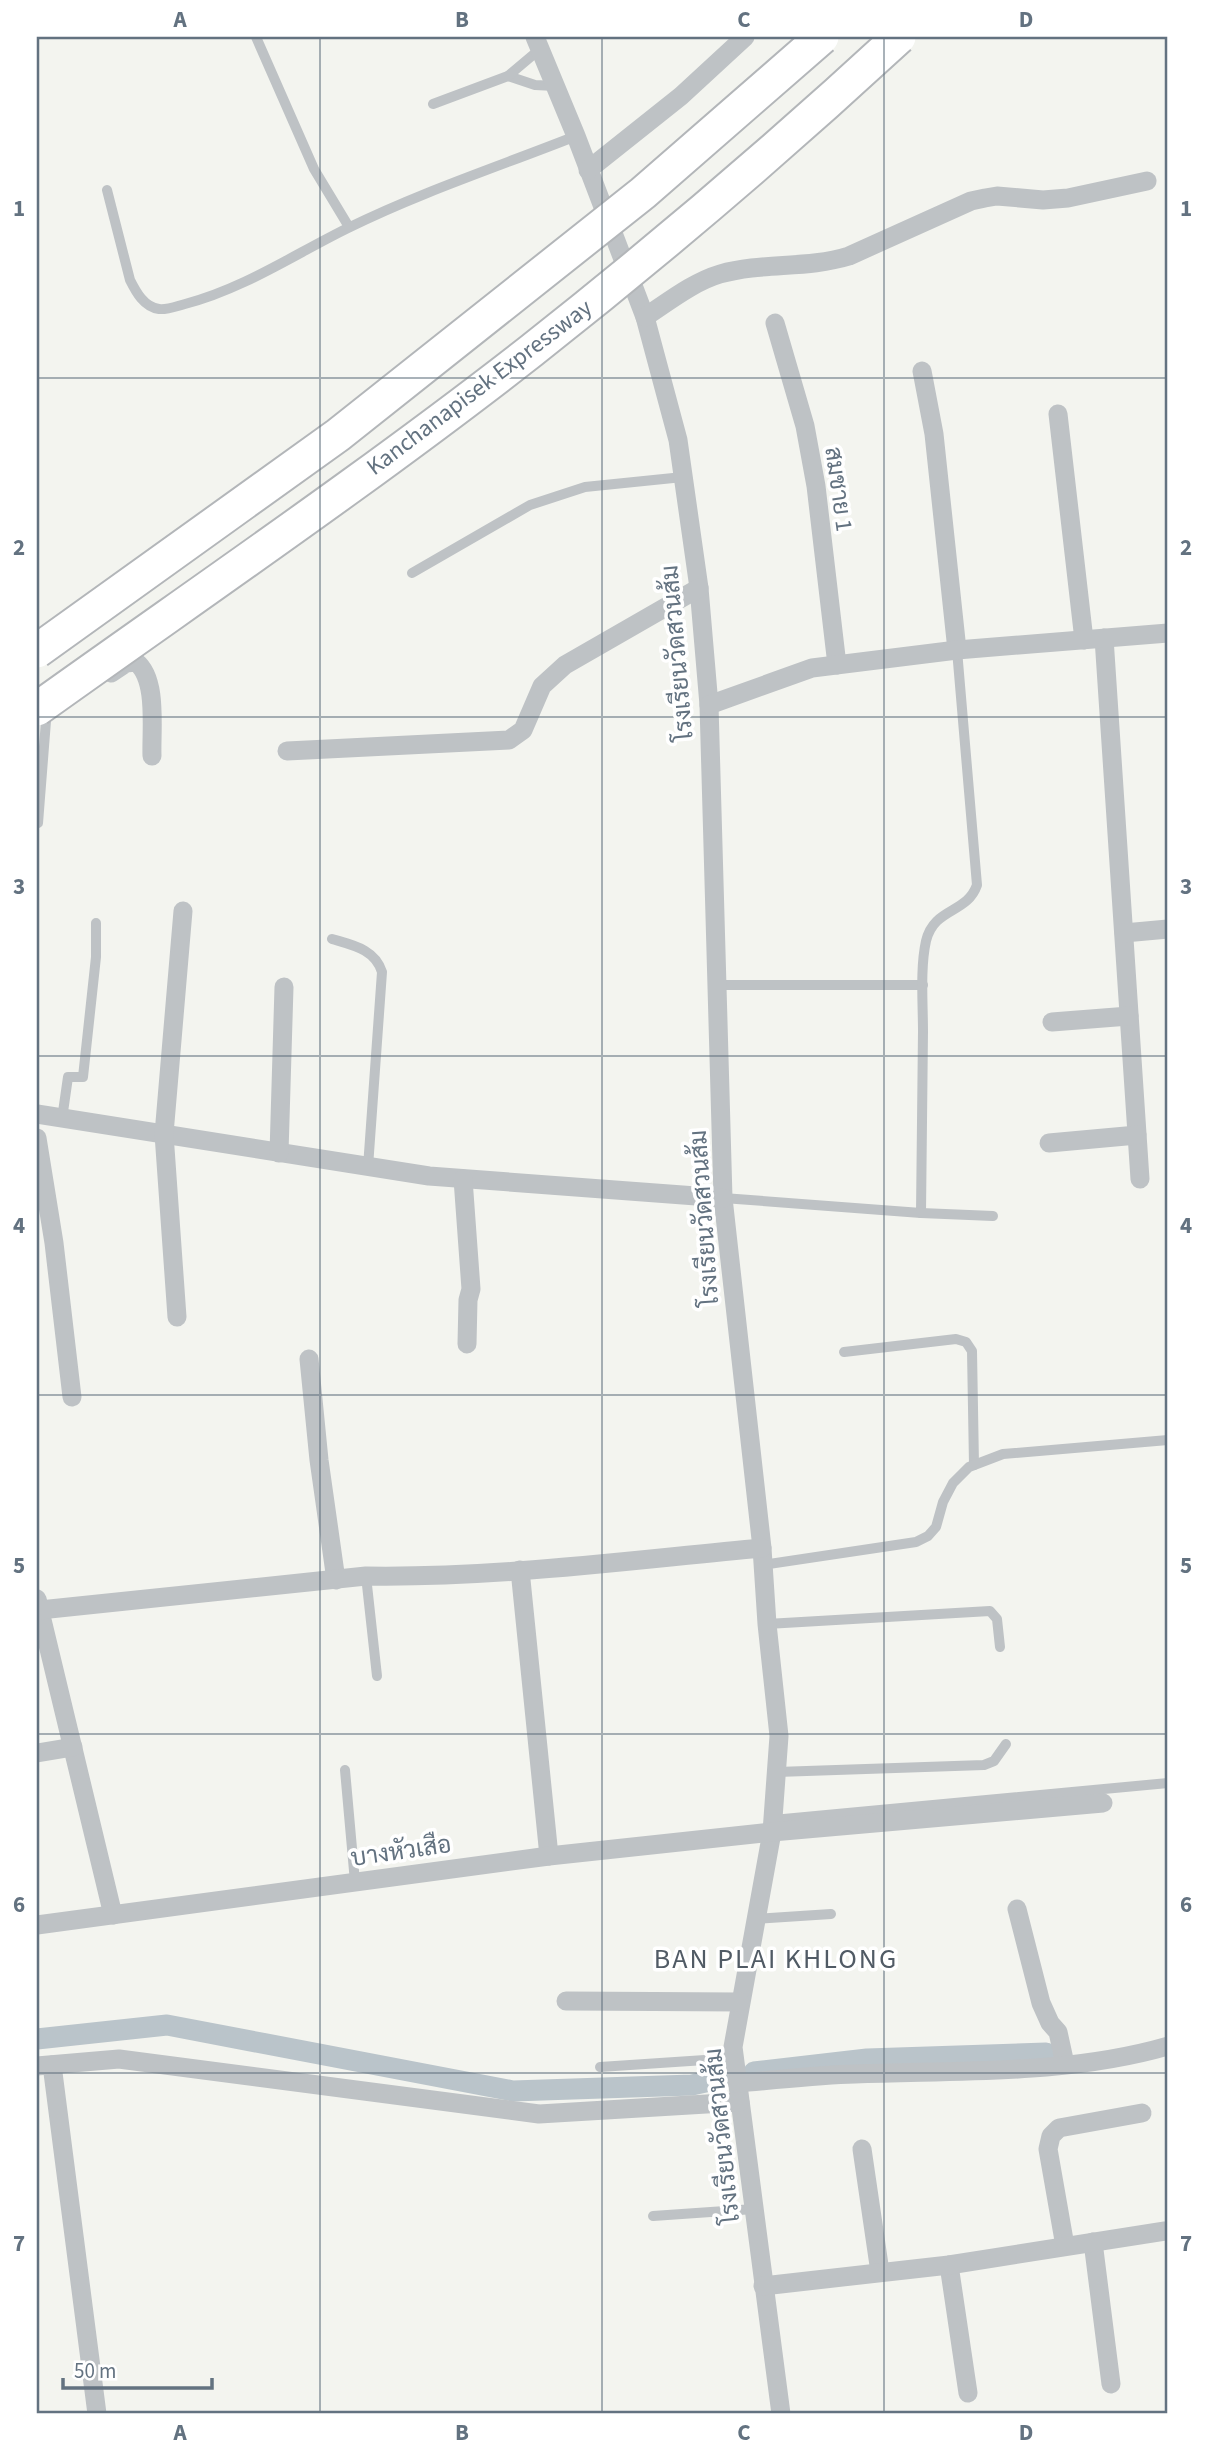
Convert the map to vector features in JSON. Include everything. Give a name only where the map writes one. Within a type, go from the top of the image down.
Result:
[{"type":"highway","name":"Kanchanapisek Expressway","points":[[37,651],[338,435],[643,193],[822,37]]},
{"type":"highway","name":"Kanchanapisek Expressway","points":[[40,719],[530,351],[673,236],[899,37]]},
{"type":"street","points":[[588,170],[681,96],[745,37]]},
{"type":"street","name":"โรงเรียนวัดสวนส้ม","points":[[537,43],[576,136],[645,317],[678,440],[699,588],[709,705],[723,1198],[779,1736],[773,1826],[733,2047],[781,2414]]},
{"type":"street","points":[[645,317],[702,281],[720,274],[753,268],[829,262],[849,256],[971,201],[997,196],[1043,200],[1068,198],[1147,181]]},
{"type":"street","name":"สมชาย 1","points":[[775,323],[805,426],[816,486],[837,665]]},
{"type":"street","points":[[922,370],[934,434],[957,650]]},
{"type":"street","points":[[1058,414],[1094,639],[1124,933],[1140,1179]]},
{"type":"street","points":[[287,751],[509,740],[523,730],[542,686],[565,665],[699,588]]},
{"type":"street","points":[[709,705],[812,668],[957,650],[1168,633]]},
{"type":"street","points":[[40,719],[126,663],[136,662],[147,675],[151,693],[152,756]]},
{"type":"street","points":[[177,1317],[164,1134],[183,911]]},
{"type":"street","points":[[1124,933],[1168,929]]},
{"type":"street","points":[[279,1153],[284,987]]},
{"type":"street","points":[[1052,1022],[1129,1016]]},
{"type":"street","points":[[37,1114],[368,1167],[463,1179],[723,1198]]},
{"type":"street","points":[[1049,1143],[1137,1135]]},
{"type":"street","points":[[37,1138],[54,1243],[72,1397]]},
{"type":"street","points":[[463,1179],[471,1289],[468,1300],[467,1344]]},
{"type":"street","points":[[309,1359],[319,1460],[336,1580]]},
{"type":"street","points":[[113,1915],[39,1604],[366,1576],[403,1577],[762,1556]]},
{"type":"street","points":[[520,1570],[549,1856]]},
{"type":"street","points":[[37,1753],[73,1747]]},
{"type":"street","name":"บางหัวเสือ","points":[[37,1925],[773,1826],[1103,1802]]},
{"type":"street","points":[[1017,1909],[1041,2003],[1050,2023],[1058,2032],[1065,2064]]},
{"type":"street","points":[[566,2001],[740,2003]]},
{"type":"street","points":[[97,2414],[44,2065],[119,2059],[539,2114],[739,2093],[851,2074],[999,2070],[1128,2058],[1168,2046]]},
{"type":"street","points":[[1066,2246],[1048,2149],[1051,2136],[1059,2128],[1142,2113]]},
{"type":"street","points":[[862,2149],[880,2272]]},
{"type":"street","points":[[763,2286],[949,2264],[1164,2231]]},
{"type":"street","points":[[1093,2242],[1111,2384]]},
{"type":"street","points":[[949,2264],[968,2393]]},
{"type":"lane","points":[[256,37],[314,169],[349,227]]},
{"type":"lane","points":[[433,104],[508,76],[537,43]]},
{"type":"lane","points":[[508,76],[535,85],[555,86]]},
{"type":"lane","points":[[107,190],[130,280],[146,304],[158,309],[205,299],[288,261],[349,227],[576,136]]},
{"type":"lane","points":[[412,573],[530,505],[585,486],[683,477]]},
{"type":"lane","points":[[921,1213],[923,985],[926,942],[932,925],[973,897],[977,885],[957,650]]},
{"type":"lane","points":[[38,823],[40,719]]},
{"type":"lane","points":[[62,1119],[68,1077],[83,1077],[96,957],[96,923]]},
{"type":"lane","points":[[332,939],[362,948],[379,962],[382,972],[368,1167]]},
{"type":"lane","points":[[717,985],[923,985]]},
{"type":"lane","points":[[723,1198],[993,1216]]},
{"type":"lane","points":[[844,1352],[956,1339],[966,1342],[972,1351],[974,1465]]},
{"type":"lane","points":[[762,1556],[916,1542],[928,1536],[936,1527],[943,1502],[953,1483],[969,1467],[1003,1454],[1168,1440]]},
{"type":"lane","points":[[366,1576],[377,1676]]},
{"type":"lane","points":[[767,1624],[990,1611],[997,1619],[999,1647]]},
{"type":"lane","points":[[777,1772],[984,1765],[994,1761],[1006,1744]]},
{"type":"lane","points":[[345,1770],[355,1882]]},
{"type":"lane","points":[[773,1826],[1168,1783]]},
{"type":"lane","points":[[756,1919],[831,1914]]},
{"type":"lane","points":[[600,2067],[720,2059],[734,2054]]},
{"type":"lane","points":[[653,2216],[754,2209]]},
{"type":"waterway","points":[[37,2039],[167,2025],[513,2091],[692,2085],[719,2079]]},
{"type":"waterway","points":[[754,2072],[867,2059],[1046,2053]]},
{"type":"district","name":"BAN PLAI KHLONG","points":[[776,1958]]}]
